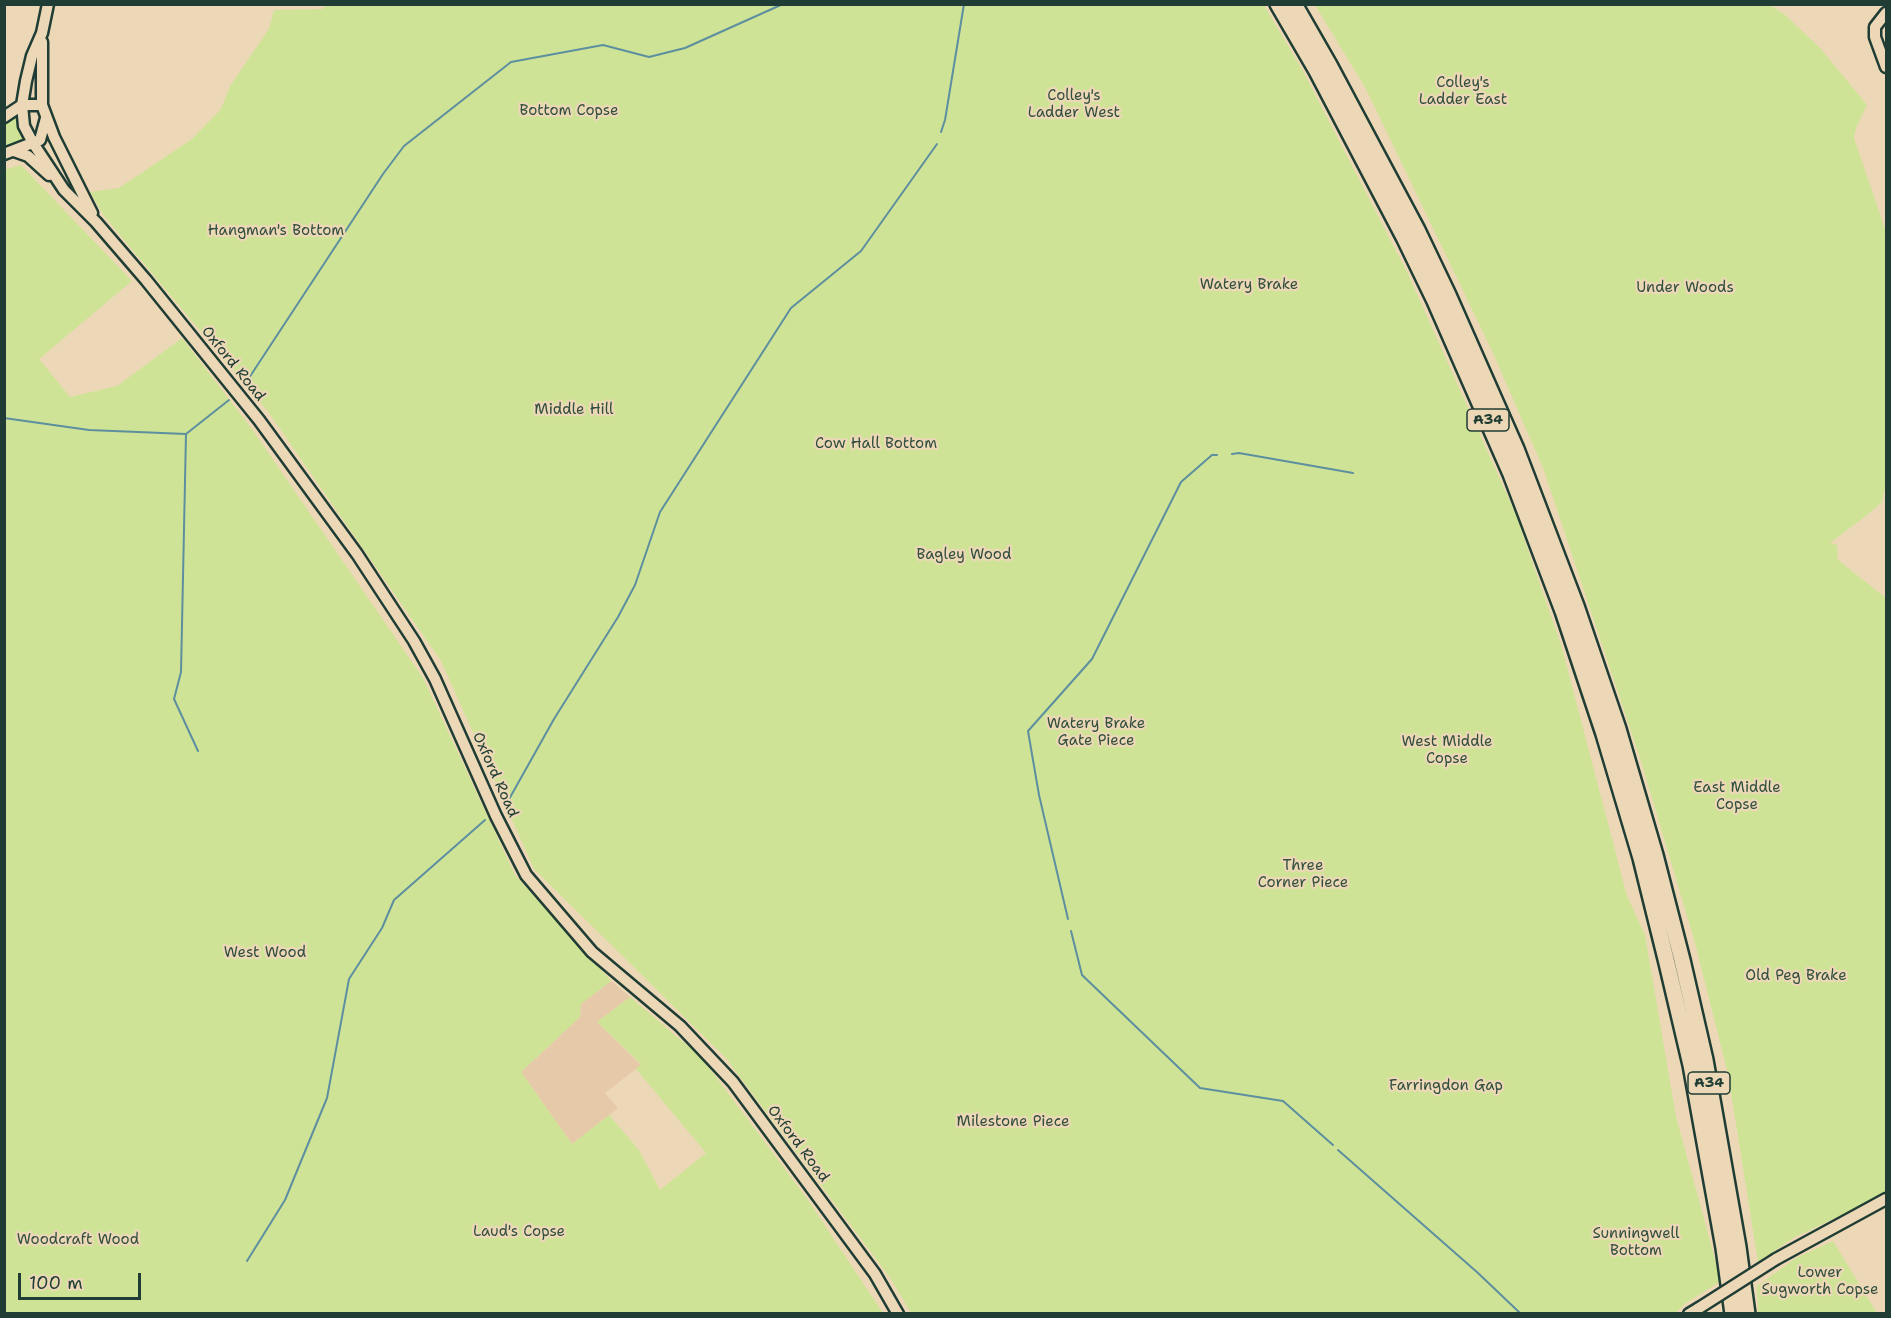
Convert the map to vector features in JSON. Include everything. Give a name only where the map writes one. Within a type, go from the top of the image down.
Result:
[{"type":"highway","name":"A34","points":[[1278,4],[1404,237],[1435,301],[1511,474],[1563,611],[1604,734],[1641,858],[1667,963],[1691,1065],[1724,1248],[1733,1314]]},
{"type":"highway","name":"A34","points":[[1294,4],[1335,75],[1417,230],[1448,295],[1516,449],[1580,617],[1618,729],[1655,855],[1682,960],[1705,1060],[1738,1247],[1747,1314]]},
{"type":"street","points":[[42,33],[48,4]]},
{"type":"street","points":[[1887,13],[1875,27],[1875,37],[1887,67]]},
{"type":"street","name":"Oxford Road","points":[[42,33],[32,56],[26,81],[22,105],[24,126],[64,190]]},
{"type":"street","name":"Oxford Road","points":[[42,33],[42,105],[46,118],[96,222]]},
{"type":"street","points":[[6,116],[22,105],[42,105]]},
{"type":"street","points":[[9,153],[40,140],[46,118]]},
{"type":"street","name":"Oxford Road","points":[[9,153],[28,156],[96,222],[259,420],[357,554],[414,641],[435,679],[496,816],[526,875],[592,952],[680,1026],[733,1082],[875,1274],[898,1314]]},
{"type":"street","points":[[1694,1311],[1776,1259],[1887,1199]]},
{"type":"shaded area","points":[[611,981],[630,997],[597,1022],[641,1065],[605,1093],[618,1108],[572,1144],[521,1072],[580,1017],[581,1004]]},
{"type":"green space","name":"Bagley Wood","points":[[328,4],[1264,5],[1304,73],[1408,274],[1516,515],[1562,648],[1627,896],[1645,935],[1676,1117],[1721,1281],[1686,1303],[1674,1314],[911,1313],[891,1279],[725,1057],[534,869],[441,661],[269,413],[104,216],[90,192],[119,188],[192,139],[221,109],[230,86],[269,29],[274,10],[322,9]]},
{"type":"green space","points":[[1315,5],[1770,5],[1784,14],[1820,48],[1867,105],[1856,128],[1854,138],[1885,229],[1886,483],[1882,502],[1830,543],[1837,545],[1838,560],[1886,598],[1886,1194],[1793,1238],[1758,1262],[1728,1074],[1695,943],[1641,761],[1543,468],[1493,353],[1366,89]]},
{"type":"green space","points":[[15,115],[25,142],[5,151],[5,124]]},
{"type":"green space","name":"West Wood","points":[[21,165],[132,281],[39,359],[70,397],[117,386],[182,338],[252,429],[423,678],[515,875],[611,981],[581,1004],[580,1017],[521,1072],[572,1144],[609,1115],[639,1150],[660,1190],[706,1153],[636,1069],[641,1064],[597,1022],[630,997],[701,1057],[808,1200],[883,1313],[5,1313],[4,170]]},
{"type":"green space","name":"Lower Sugworth Copse","points":[[1833,1241],[1877,1313],[1758,1313],[1757,1286],[1796,1258]]},
{"type":"waterway","points":[[245,384],[383,174],[404,146],[511,62],[603,45],[649,57],[685,48],[783,4]]},
{"type":"waterway","points":[[941,132],[945,120],[964,4]]},
{"type":"waterway","points":[[508,801],[554,719],[618,617],[635,585],[660,512],[791,308],[861,251],[937,144]]},
{"type":"waterway","points":[[198,751],[174,699],[181,672],[186,434],[229,400]]},
{"type":"waterway","points":[[4,418],[89,430],[186,434]]},
{"type":"waterway","points":[[1232,454],[1239,453],[1353,473]]},
{"type":"waterway","points":[[1068,919],[1039,795],[1028,731],[1092,659],[1181,482],[1212,455],[1217,455]]},
{"type":"waterway","points":[[247,1261],[285,1200],[327,1098],[349,979],[382,928],[394,900],[485,820]]},
{"type":"waterway","points":[[1071,931],[1082,975],[1200,1088],[1283,1101],[1333,1145]]},
{"type":"waterway","points":[[1338,1150],[1478,1273],[1521,1314]]},
{"type":"park label","name":"Colley's Ladder East","points":[[1463,92]]},
{"type":"park label","name":"Colley's Ladder West","points":[[1074,104]]},
{"type":"park label","name":"Bottom Copse","points":[[569,111]]},
{"type":"park label","name":"Hangman's Bottom","points":[[276,231]]},
{"type":"park label","name":"Watery Brake","points":[[1249,285]]},
{"type":"park label","name":"Under Woods","points":[[1685,288]]},
{"type":"park label","name":"Middle Hill","points":[[574,410]]},
{"type":"park label","name":"Cow Hall Bottom","points":[[876,444]]},
{"type":"park label","name":"Watery Brake Gate Piece","points":[[1096,732]]},
{"type":"park label","name":"West Middle Copse","points":[[1447,750]]},
{"type":"park label","name":"East Middle Copse","points":[[1737,796]]},
{"type":"park label","name":"Three Corner Piece","points":[[1303,874]]},
{"type":"park label","name":"Old Peg Brake","points":[[1796,976]]},
{"type":"park label","name":"Farringdon Gap","points":[[1446,1086]]},
{"type":"park label","name":"Milestone Piece","points":[[1013,1122]]},
{"type":"park label","name":"Laud's Copse","points":[[519,1232]]},
{"type":"park label","name":"Woodcraft Wood","points":[[78,1240]]},
{"type":"park label","name":"Sunningwell Bottom","points":[[1636,1242]]}]
